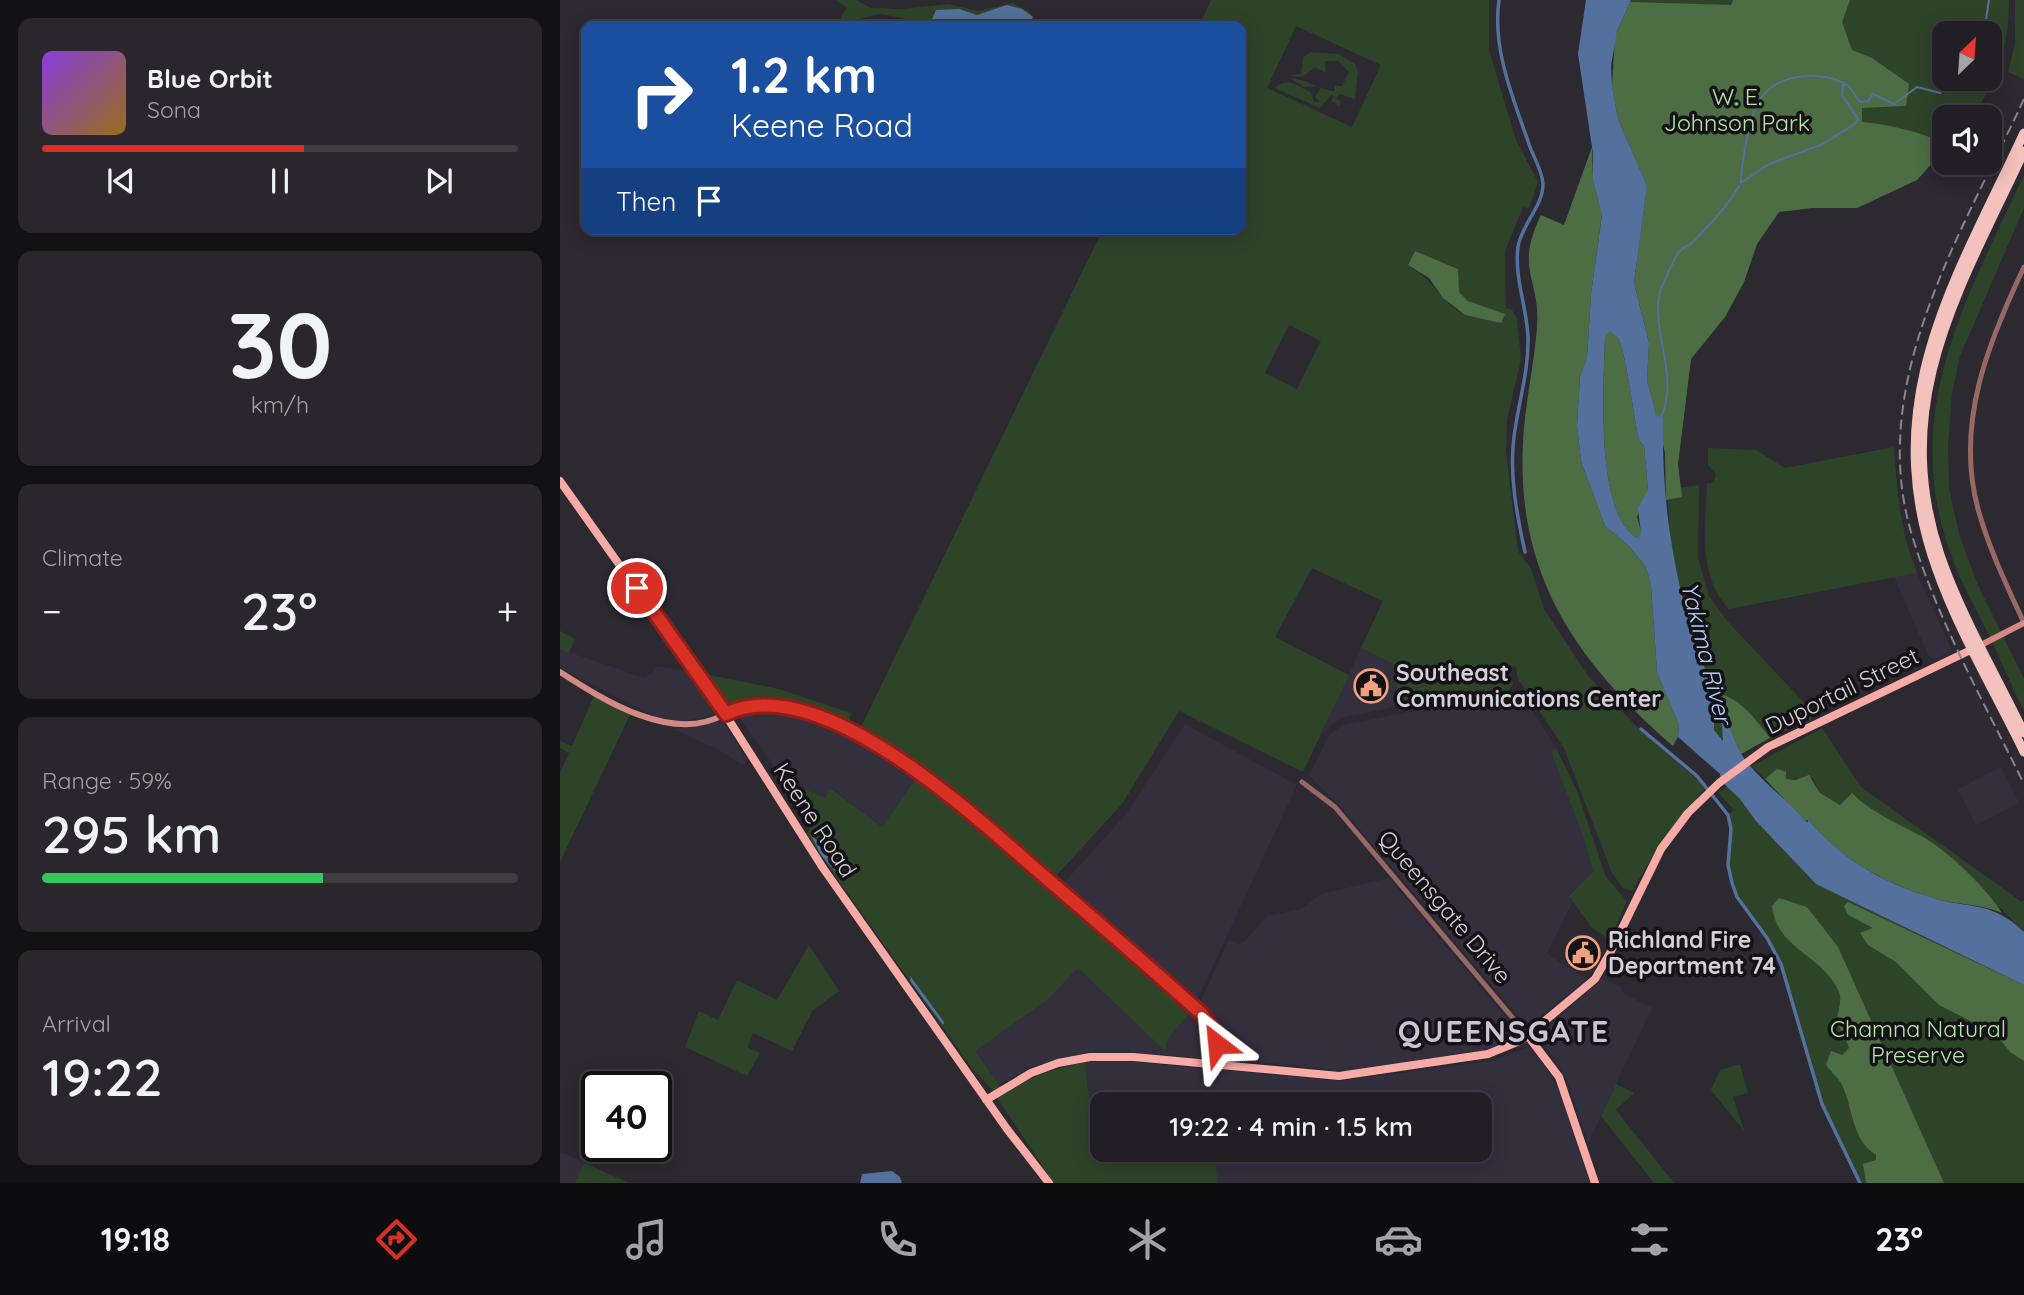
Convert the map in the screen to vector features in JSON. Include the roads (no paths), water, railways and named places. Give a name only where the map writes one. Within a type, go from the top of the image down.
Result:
[{"type":"highway","points":[[2024,133],[1938,317],[1917,399],[1915,465],[1923,525],[1938,573],[2024,733]]},
{"type":"highway","points":[[2024,151],[1943,329],[1929,377],[1923,417],[1923,468],[1931,524],[1977,647],[2024,752]]},
{"type":"main road","name":"Keene Road","points":[[560,481],[726,714],[807,845],[1045,1181]]},
{"type":"main road","name":"Duportail Street","points":[[986,1100],[1031,1073],[1079,1058],[1134,1057],[1352,1076],[1492,1054],[1514,1046],[1573,999],[1602,968],[1661,849],[1700,800],[1749,760],[1808,728],[2024,623]]},
{"type":"main road","points":[[560,672],[655,720],[690,725],[726,714]]},
{"type":"main road","name":"Queensgate Drive","points":[[1528,1036],[1559,1077],[1595,1183]]},
{"type":"street","points":[[2024,267],[1988,347],[1977,387],[1970,431],[1978,509],[1991,552],[2024,623]]},
{"type":"street","points":[[726,714],[756,705],[786,708],[856,734],[919,771],[960,802],[1202,1014],[1216,1038],[1216,1065]]},
{"type":"street","name":"Queensgate Drive","points":[[1302,782],[1335,807],[1528,1036]]},
{"type":"water","points":[[1586,0],[1631,0],[1617,31],[1611,66],[1618,119],[1647,186],[1634,283],[1649,343],[1647,380],[1656,415],[1663,418],[1669,529],[1684,602],[1706,673],[1739,750],[1747,763],[1805,821],[1808,822],[1808,819],[1847,857],[1912,891],[1944,901],[1990,910],[2012,922],[2024,932],[2024,985],[1816,884],[1721,781],[1720,774],[1678,737],[1679,725],[1657,672],[1651,585],[1646,567],[1629,546],[1605,526],[1581,461],[1577,426],[1580,377],[1587,357],[1591,294],[1602,215],[1593,180],[1593,154],[1578,54]],"holes":[[[1610,331],[1618,337],[1621,344],[1639,440],[1644,446],[1648,490],[1638,508],[1641,534],[1637,538],[1623,524],[1614,502],[1608,475],[1603,413],[1605,336]],[[1714,712],[1722,725],[1723,741],[1714,730]]]},
{"type":"water","points":[[1007,5],[1022,9],[1033,17],[1031,21],[931,21],[936,10],[959,9],[977,15]]},
{"type":"water","points":[[811,835],[823,846],[843,881],[821,855]]},
{"type":"water","points":[[911,977],[944,1022],[943,1025],[910,981]]},
{"type":"water","points":[[892,1171],[900,1177],[902,1183],[860,1183],[862,1174]]},
{"type":"waterway","points":[[1499,0],[1498,37],[1505,73],[1543,184],[1540,200],[1520,239],[1517,258],[1528,350],[1512,466],[1525,552]]},
{"type":"waterway","points":[[1986,21],[1989,0]]},
{"type":"waterway","points":[[1741,182],[1753,115],[1769,89],[1801,76],[1825,77],[1846,84]]},
{"type":"waterway","points":[[1741,183],[1769,164],[1823,144],[1856,123],[1858,119],[1842,95],[1843,85],[1848,85],[1860,102],[1868,101],[1873,94],[1894,104],[1917,87],[1932,91]]},
{"type":"waterway","points":[[1932,91],[1942,91]]},
{"type":"waterway","points":[[1661,417],[1667,386],[1659,322],[1660,292],[1678,253],[1713,221],[1739,186]]},
{"type":"waterway","points":[[1641,729],[1697,776],[1728,815],[1731,829],[1728,865],[1737,897],[1767,938],[1781,964],[1822,1104],[1860,1183]]},
{"type":"railway","points":[[2024,99],[1974,201],[1928,308],[1911,363],[1902,419],[1901,475],[1911,532],[1934,597],[2024,784]]},
{"type":"place","name":"Southeast Communications Center","points":[[1371,686]]},
{"type":"place","name":"Richland Fire Department 74","points":[[1583,953]]},
{"type":"district","name":"QUEENSGATE","points":[[1504,1032]]},
{"type":"park label","name":"W. E. Johnson Park","points":[[1737,110]]},
{"type":"park label","name":"Chamna Natural Preserve","points":[[1918,1042]]},
{"type":"water label","name":"Yakima River","points":[[1706,653]]}]
